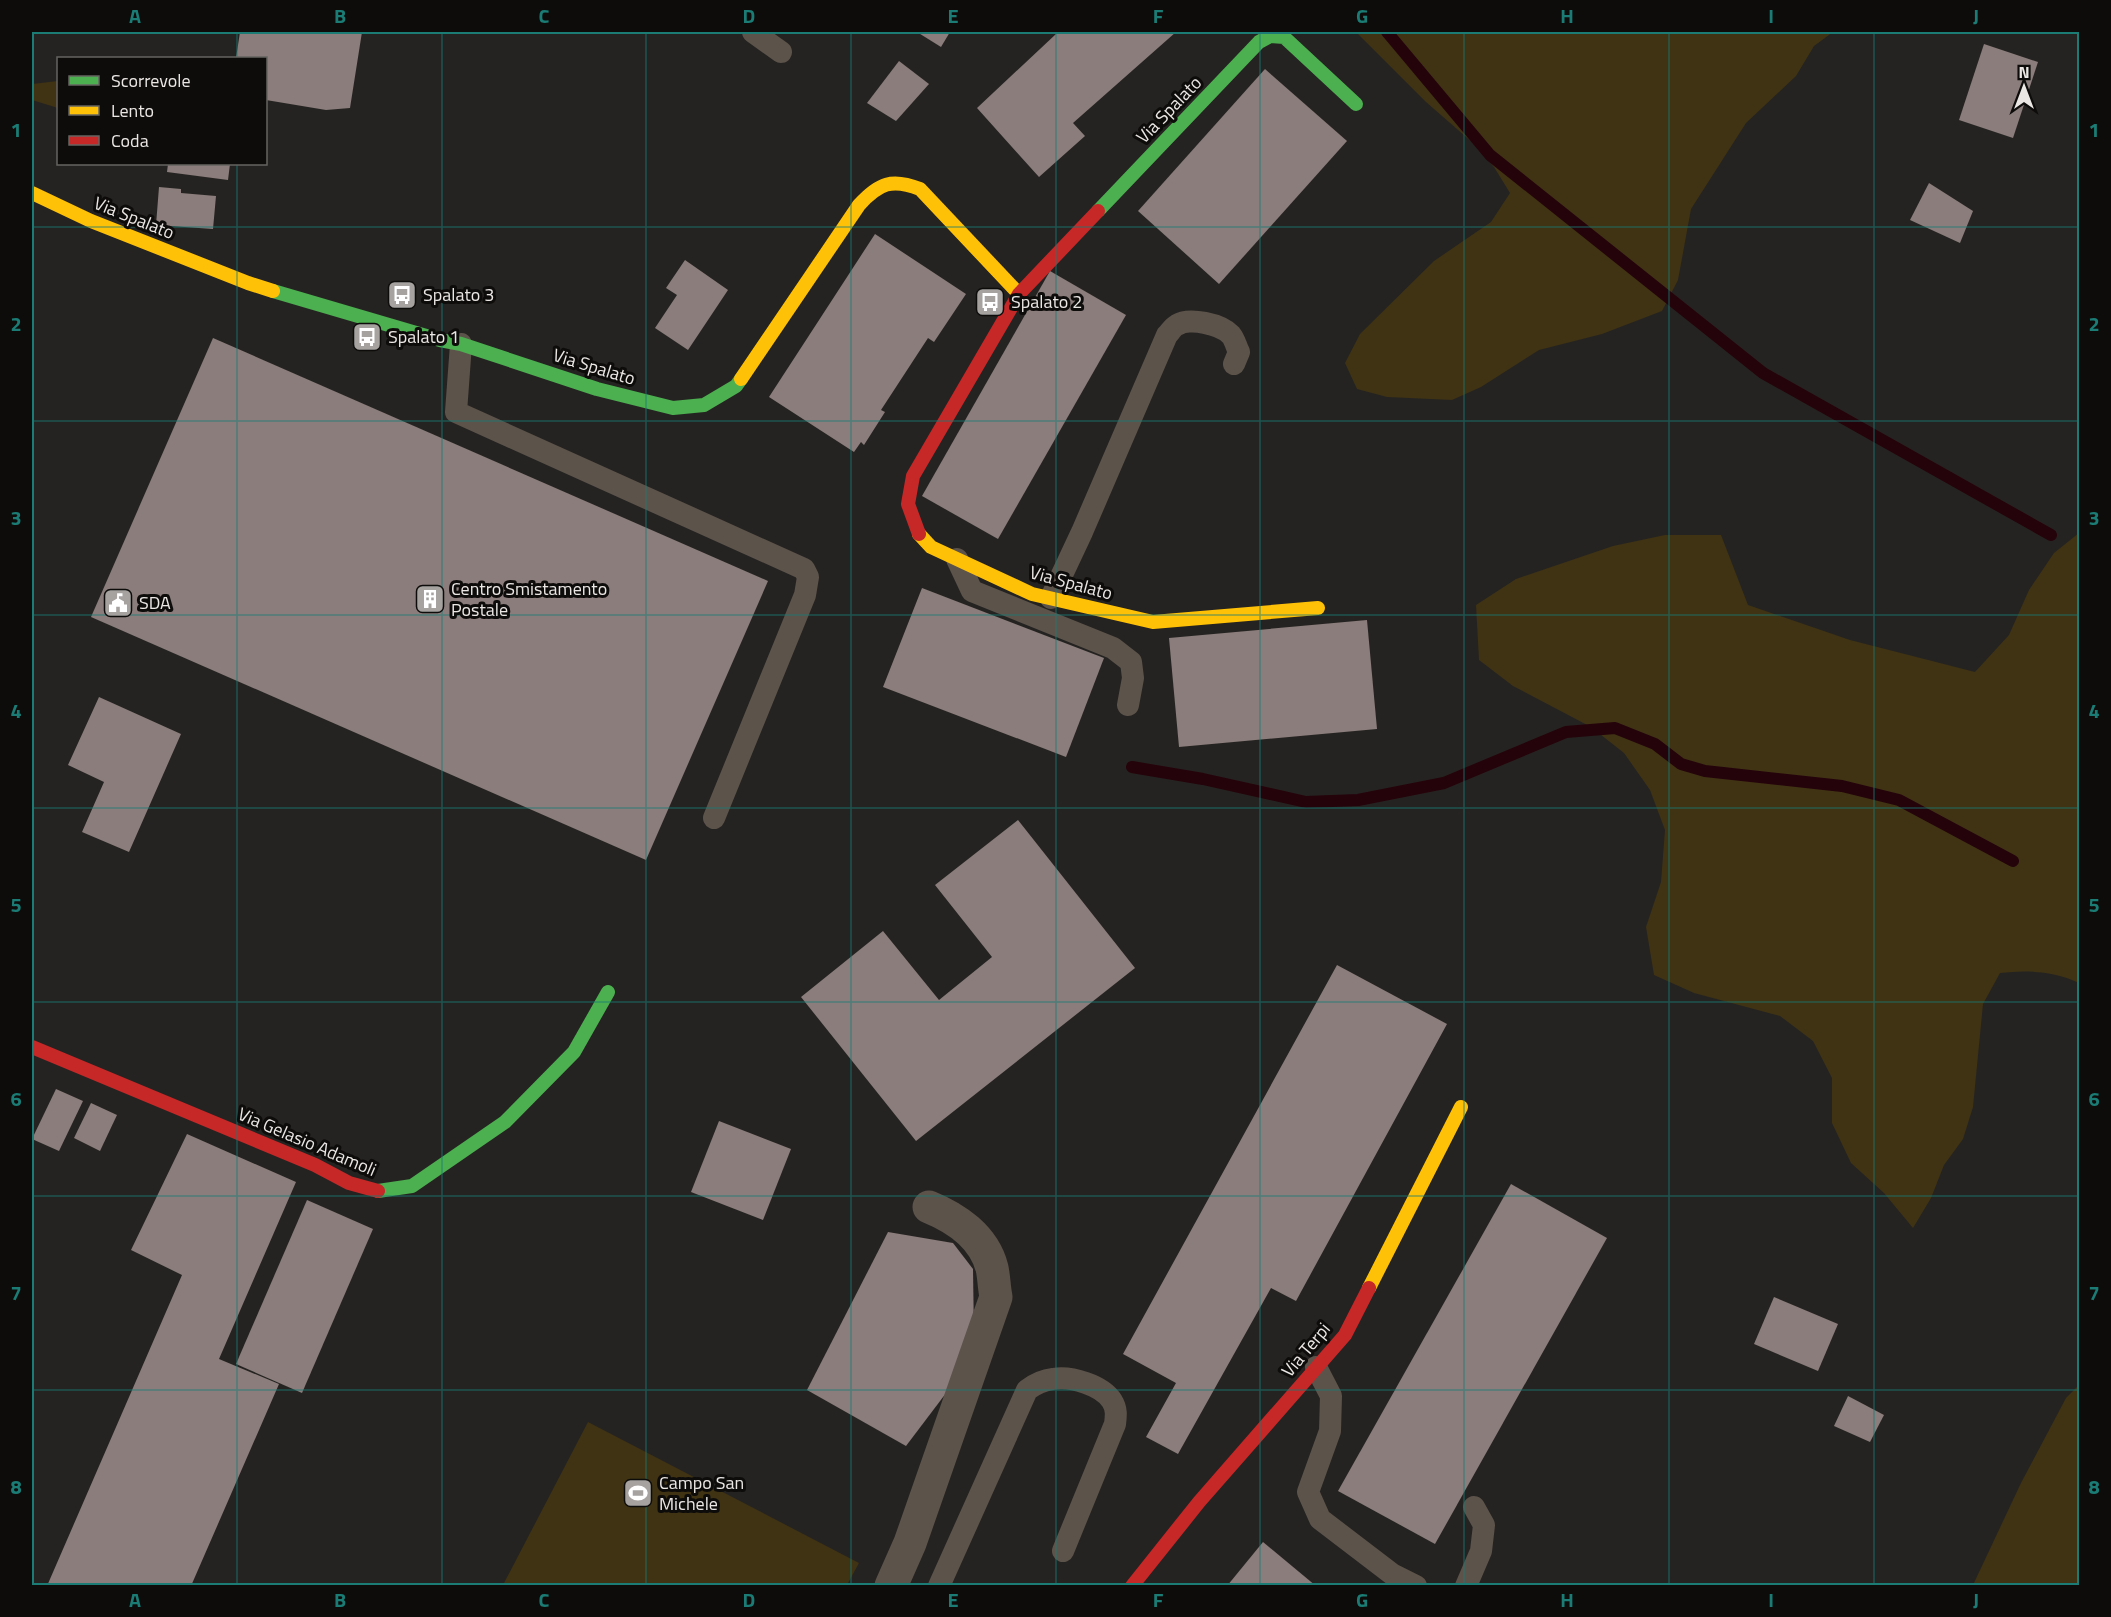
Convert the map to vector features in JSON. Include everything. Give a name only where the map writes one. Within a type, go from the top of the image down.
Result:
[{"type":"street","name":"Via Spalato","points":[[1318,608],[1153,622],[1032,594],[931,547],[918,533],[908,504],[914,476],[1019,294],[1259,42],[1270,36],[1284,37],[1356,104]]},
{"type":"street","name":"Via Spalato","points":[[32,193],[92,221],[248,283],[440,340],[461,344],[608,392],[673,408],[704,405],[736,386],[859,205],[871,191],[886,183],[905,182],[920,189],[1019,294]]},
{"type":"street","name":"Via Gelasio Adamoli","points":[[32,1047],[315,1165],[350,1183],[380,1192],[412,1186],[505,1122],[574,1052],[608,992]]},
{"type":"street","name":"Via Terpi","points":[[1132,1586],[1200,1502],[1345,1335],[1461,1107]]},
{"type":"street","points":[[891,1586],[910,1542],[996,1297],[992,1266],[981,1246],[966,1227],[948,1215],[929,1207]]},
{"type":"lane","points":[[753,32],[781,52]]},
{"type":"lane","points":[[1050,598],[1082,532],[1167,335],[1179,323],[1195,321],[1216,327],[1229,333],[1235,341],[1239,352],[1234,364]]},
{"type":"lane","points":[[461,344],[456,412],[804,569],[808,577],[805,595],[714,818]]},
{"type":"lane","points":[[957,559],[972,591],[1113,648],[1131,662],[1133,678],[1128,705]]},
{"type":"lane","points":[[1316,1367],[1331,1396],[1330,1431],[1308,1492],[1320,1519],[1392,1574],[1416,1586]]},
{"type":"lane","points":[[939,1586],[1024,1395],[1038,1382],[1054,1378],[1078,1381],[1093,1387],[1112,1400],[1116,1412],[1115,1424],[1063,1551]]},
{"type":"lane","points":[[1466,1586],[1481,1551],[1484,1525],[1474,1507]]},
{"type":"shaded area","points":[[1356,32],[1833,32],[1814,46],[1796,76],[1746,123],[1691,209],[1678,280],[1662,311],[1602,334],[1539,350],[1481,387],[1452,400],[1387,397],[1357,389],[1345,363],[1360,334],[1434,261],[1491,222],[1510,193],[1494,167],[1473,143],[1426,102]]},
{"type":"shaded area","points":[[57,81],[57,108],[32,100],[32,84]]},
{"type":"shaded area","points":[[2079,533],[2079,983],[2040,972],[2000,973],[1983,1004],[1973,1107],[1963,1139],[1944,1165],[1931,1198],[1913,1228],[1884,1193],[1851,1163],[1832,1123],[1832,1078],[1813,1041],[1780,1016],[1694,993],[1654,975],[1646,927],[1661,882],[1665,830],[1650,790],[1624,753],[1591,727],[1513,686],[1479,660],[1476,605],[1516,579],[1613,546],[1665,535],[1721,535],[1748,605],[1850,640],[1975,672],[2009,635],[2029,590],[2054,553]]},
{"type":"shaded area","points":[[2079,1385],[2079,1585],[1973,1585],[2021,1483],[2066,1398]]},
{"type":"shaded area","name":"Campo San Michele","points":[[588,1422],[859,1563],[847,1585],[503,1585]]},
{"type":"building","points":[[240,32],[362,32],[350,108],[326,110],[267,100],[267,57],[236,57]]},
{"type":"building","points":[[917,32],[950,32],[941,47]]},
{"type":"building","points":[[1054,32],[1176,32],[1073,123],[1085,136],[1039,177],[977,108],[1056,34]]},
{"type":"building","points":[[1984,44],[2038,62],[2013,138],[1959,120]]},
{"type":"building","points":[[899,61],[929,84],[896,121],[867,103]]},
{"type":"building","points":[[1265,69],[1347,141],[1219,284],[1138,211]]},
{"type":"building","points":[[168,165],[230,165],[228,180],[167,172]]},
{"type":"building","points":[[1929,183],[1973,211],[1960,243],[1910,220]]},
{"type":"building","points":[[159,187],[181,189],[181,193],[216,196],[213,229],[156,225]]},
{"type":"building","points":[[875,234],[966,294],[934,342],[928,338],[881,410],[885,412],[864,445],[861,442],[854,452],[769,397]]},
{"type":"building","points":[[685,260],[728,290],[688,350],[655,328],[677,295],[666,288]]},
{"type":"building","points":[[1050,271],[1126,315],[998,539],[922,496]]},
{"type":"building","name":"Centro Smistamento Postale","points":[[213,338],[768,581],[646,860],[91,617]]},
{"type":"building","points":[[922,588],[1104,658],[1066,757],[883,687]]},
{"type":"building","points":[[1367,620],[1377,729],[1179,747],[1169,638]]},
{"type":"building","points":[[99,697],[181,734],[129,852],[82,832],[104,782],[68,765]]},
{"type":"building","points":[[1018,820],[1135,968],[916,1141],[801,997],[883,931],[939,1000],[992,957],[935,885]]},
{"type":"building","points":[[1337,965],[1447,1024],[1296,1301],[1271,1288],[1178,1454],[1146,1437],[1176,1383],[1123,1354]]},
{"type":"building","points":[[56,1089],[83,1101],[59,1151],[32,1139]]},
{"type":"building","points":[[91,1103],[117,1115],[100,1151],[74,1138]]},
{"type":"building","points":[[719,1121],[791,1149],[763,1220],[691,1192]]},
{"type":"building","points":[[187,1134],[296,1182],[219,1359],[279,1384],[191,1586],[47,1586],[182,1275],[131,1250]]},
{"type":"building","points":[[1511,1184],[1607,1238],[1435,1544],[1338,1491]]},
{"type":"building","points":[[307,1200],[373,1229],[302,1393],[236,1364]]},
{"type":"building","points":[[888,1232],[953,1243],[973,1269],[974,1336],[959,1376],[906,1446],[807,1390]]},
{"type":"building","points":[[1774,1297],[1838,1324],[1818,1371],[1754,1344]]},
{"type":"building","points":[[1848,1396],[1884,1415],[1870,1442],[1834,1426]]},
{"type":"building","points":[[1263,1542],[1316,1586],[1227,1586]]},
{"type":"waterway","points":[[1387,32],[1490,155],[1763,373],[2051,535]]},
{"type":"waterway","points":[[1132,767],[1203,779],[1306,802],[1358,800],[1444,783],[1566,732],[1615,728],[1655,744],[1681,764],[1705,771],[1842,786],[1899,800],[2013,861]]},
{"type":"traffic: fast","points":[[1098,211],[1259,42],[1270,36],[1284,37],[1356,104]]},
{"type":"traffic: fast","points":[[273,291],[440,340],[461,344],[597,389],[673,408],[704,405],[736,386],[741,379]]},
{"type":"traffic: fast","points":[[378,1191],[412,1186],[505,1122],[574,1052],[608,992]]},
{"type":"traffic: slow","points":[[741,379],[859,205],[873,192],[886,185],[894,183],[920,189],[1019,294]]},
{"type":"traffic: slow","points":[[32,193],[91,221],[273,291]]},
{"type":"traffic: slow","points":[[919,534],[931,547],[1032,594],[1153,622],[1318,608]]},
{"type":"traffic: slow","points":[[1369,1288],[1461,1107]]},
{"type":"traffic: jam","points":[[919,534],[908,504],[913,476],[1019,294],[1098,211]]},
{"type":"traffic: jam","points":[[32,1047],[315,1165],[349,1183],[378,1191]]},
{"type":"traffic: jam","points":[[1132,1586],[1199,1502],[1345,1335],[1369,1288]]},
{"type":"place","name":"Spalato 3","points":[[402,295]]},
{"type":"place","name":"Spalato 2","points":[[990,302]]},
{"type":"place","name":"Spalato 1","points":[[367,337]]},
{"type":"place","name":"Centro Smistamento Postale","points":[[430,599]]},
{"type":"place","name":"SDA","points":[[118,603]]},
{"type":"place","name":"Campo San Michele","points":[[638,1493]]}]
